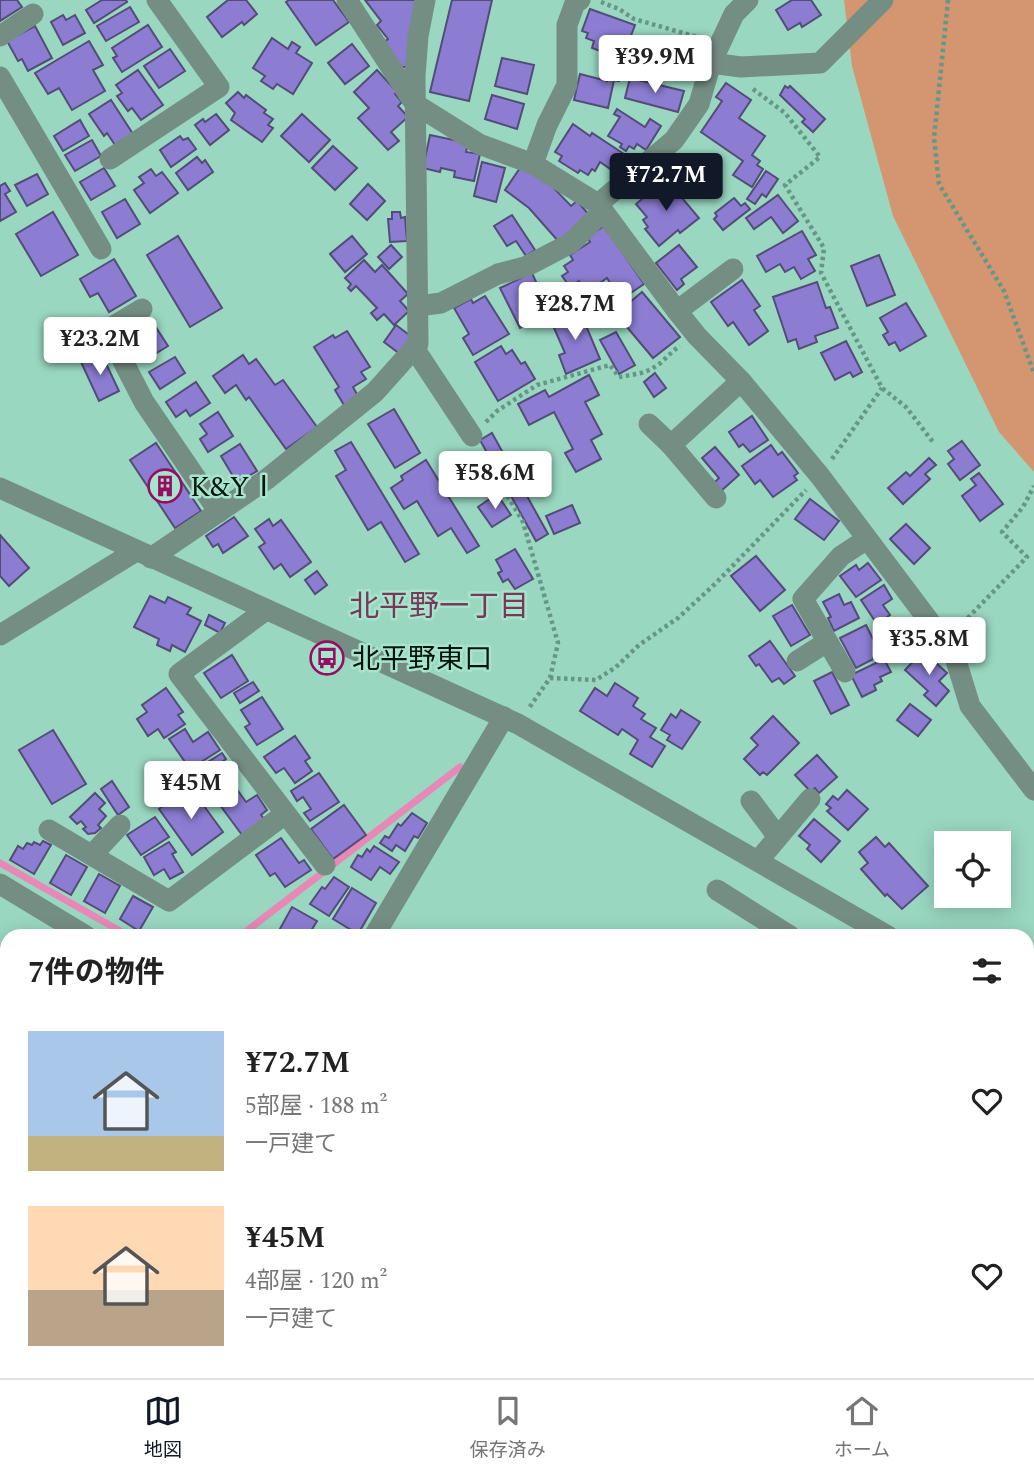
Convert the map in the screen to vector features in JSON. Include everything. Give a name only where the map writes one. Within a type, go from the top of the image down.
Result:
[{"type":"street","points":[[110,159],[219,88],[157,0]]},
{"type":"street","points":[[347,0],[415,104],[479,144],[533,164],[601,208],[697,336],[741,381],[820,476],[954,654],[970,706],[1034,790]]},
{"type":"street","points":[[0,635],[219,512],[267,479],[375,393],[418,344],[415,104],[418,36],[425,0]]},
{"type":"street","points":[[533,164],[547,125],[567,85],[567,25],[575,3],[580,0]]},
{"type":"street","points":[[418,306],[441,303],[498,274],[524,267],[571,243],[601,208],[674,140],[699,104],[721,64],[719,42],[734,14],[748,0]]},
{"type":"street","points":[[721,64],[741,67],[820,63],[883,0]]},
{"type":"street","points":[[0,36],[33,14]]},
{"type":"street","points":[[0,77],[101,249]]},
{"type":"street","points":[[677,311],[733,269]]},
{"type":"street","points":[[142,309],[107,330],[144,402],[219,512]]},
{"type":"street","points":[[414,348],[472,436]]},
{"type":"street","points":[[671,446],[741,381]]},
{"type":"street","points":[[649,424],[716,498]]},
{"type":"street","points":[[0,488],[511,720],[876,929]]},
{"type":"street","points":[[845,672],[803,599],[841,556],[867,539]]},
{"type":"street","points":[[266,610],[179,674],[325,865]]},
{"type":"street","points":[[797,661],[827,642]]},
{"type":"street","points":[[378,929],[511,720]]},
{"type":"street","points":[[758,861],[810,799]]},
{"type":"street","points":[[751,801],[778,837]]},
{"type":"street","points":[[49,830],[169,901],[285,814]]},
{"type":"street","points":[[92,855],[120,825]]},
{"type":"street","points":[[0,884],[74,929]]},
{"type":"street","points":[[717,890],[779,929]]},
{"type":"path","points":[[597,0],[634,19],[719,42]]},
{"type":"path","points":[[948,0],[934,138],[939,184],[1004,291],[1034,373]]},
{"type":"path","points":[[721,64],[785,113],[820,157],[785,186],[824,248],[821,273],[882,388],[906,407],[933,442]]},
{"type":"path","points":[[511,720],[550,678],[558,643],[523,522],[472,436],[496,411],[537,385],[610,365],[619,377],[639,373],[655,367],[670,352],[697,336]]},
{"type":"path","points":[[550,678],[596,680],[678,618],[706,593],[820,476],[882,388]]},
{"type":"path","points":[[944,641],[1027,556],[1002,532],[1023,507],[1034,486]]},
{"type":"shaded area","points":[[844,0],[1034,0],[1034,472],[999,432],[893,216],[852,66]]},
{"type":"building","points":[[0,0],[17,0],[22,7],[0,21]]},
{"type":"building","points":[[102,0],[127,2],[94,23],[86,10]]},
{"type":"building","points":[[228,0],[246,0],[257,14],[222,37],[207,17]]},
{"type":"building","points":[[333,0],[349,22],[316,45],[286,2]]},
{"type":"building","points":[[365,0],[417,0],[407,67],[402,67],[383,43],[388,39],[377,25],[381,21]]},
{"type":"building","points":[[452,0],[492,0],[469,101],[430,92]]},
{"type":"building","points":[[792,0],[811,0],[821,15],[802,27],[800,23],[788,30],[776,10]]},
{"type":"building","points":[[130,7],[139,22],[106,41],[97,26]]},
{"type":"building","points":[[590,9],[635,25],[622,59],[592,48],[594,41],[586,38],[588,33],[582,31]]},
{"type":"building","points":[[63,15],[66,20],[75,15],[85,33],[63,45],[51,22]]},
{"type":"building","points":[[148,25],[162,47],[122,72],[113,58],[117,56],[112,48]]},
{"type":"building","points":[[35,26],[52,58],[28,71],[22,59],[18,61],[7,41]]},
{"type":"building","points":[[272,38],[288,49],[292,42],[300,47],[296,53],[312,63],[293,94],[277,84],[273,89],[261,81],[265,76],[253,68]]},
{"type":"building","points":[[89,41],[103,65],[93,70],[105,91],[72,110],[59,88],[48,94],[35,73]]},
{"type":"building","points":[[352,44],[369,66],[345,84],[328,63]]},
{"type":"building","points":[[170,49],[185,71],[159,88],[144,66]]},
{"type":"building","points":[[502,58],[534,65],[527,94],[495,86]]},
{"type":"building","points":[[611,63],[622,66],[619,81],[614,80],[608,108],[574,100],[580,74],[607,81]]},
{"type":"building","points":[[138,70],[163,105],[141,120],[132,108],[128,111],[117,96],[122,93],[116,85]]},
{"type":"building","points":[[377,70],[397,92],[395,94],[402,102],[398,106],[408,117],[391,132],[399,141],[388,150],[358,118],[369,108],[354,92]]},
{"type":"building","points":[[630,78],[684,91],[678,112],[625,98]]},
{"type":"building","points":[[726,83],[751,100],[739,118],[765,136],[752,155],[760,161],[757,165],[763,169],[752,187],[733,175],[743,161],[701,132],[722,101],[716,97]]},
{"type":"building","points":[[785,86],[790,86],[825,119],[813,132],[802,122],[805,119],[780,95]]},
{"type":"building","points":[[238,92],[266,110],[264,113],[273,119],[268,125],[273,128],[262,142],[231,120],[235,113],[226,103]]},
{"type":"building","points":[[492,95],[524,104],[517,129],[485,119]]},
{"type":"building","points":[[111,100],[133,134],[115,145],[107,133],[104,136],[89,114]]},
{"type":"building","points":[[617,109],[645,127],[650,119],[661,126],[646,150],[637,144],[634,149],[629,146],[626,151],[620,147],[622,144],[608,136],[620,117],[614,114]]},
{"type":"building","points":[[216,114],[229,130],[210,145],[195,125]]},
{"type":"building","points":[[302,114],[330,140],[309,162],[281,136]]},
{"type":"building","points":[[80,120],[89,136],[63,151],[54,136]]},
{"type":"building","points":[[573,124],[630,158],[619,175],[600,162],[595,171],[592,169],[588,175],[580,170],[578,173],[559,161],[562,156],[555,152]]},
{"type":"building","points":[[430,135],[468,143],[466,152],[480,154],[474,181],[454,177],[455,171],[441,168],[440,172],[423,168]]},
{"type":"building","points":[[180,136],[183,140],[188,138],[196,149],[171,167],[160,150]]},
{"type":"building","points":[[92,140],[101,156],[75,171],[65,155]]},
{"type":"building","points":[[333,146],[357,168],[335,190],[312,168]]},
{"type":"building","points":[[681,156],[701,165],[697,172],[711,181],[701,195],[667,168],[672,161],[677,164]]},
{"type":"building","points":[[197,157],[202,163],[205,160],[213,172],[188,190],[176,173]]},
{"type":"building","points":[[482,162],[505,168],[496,202],[474,196]]},
{"type":"building","points":[[104,168],[115,186],[91,200],[80,182]]},
{"type":"building","points":[[520,168],[547,181],[571,206],[577,201],[590,216],[559,242],[529,208],[505,190]]},
{"type":"building","points":[[151,169],[156,176],[162,172],[178,193],[150,213],[134,190],[144,183],[139,177]]},
{"type":"building","points":[[766,171],[778,179],[766,197],[762,194],[755,204],[747,199]]},
{"type":"building","points":[[37,174],[48,194],[27,206],[15,185]]},
{"type":"building","points":[[666,179],[699,218],[680,233],[678,230],[659,246],[645,229],[648,227],[643,220],[647,217],[636,204]]},
{"type":"building","points":[[5,183],[10,191],[5,194],[16,212],[0,221],[0,186]]},
{"type":"building","points":[[368,184],[385,201],[367,220],[350,204]]},
{"type":"building","points":[[778,195],[798,221],[783,233],[771,217],[754,229],[746,218]]},
{"type":"building","points":[[734,198],[741,206],[745,203],[750,209],[723,230],[714,219],[717,216],[715,213]]},
{"type":"building","points":[[125,199],[140,224],[117,238],[102,212]]},
{"type":"building","points":[[53,212],[78,255],[41,276],[16,234]]},
{"type":"building","points":[[392,212],[400,212],[401,218],[405,217],[407,241],[390,242],[388,219],[392,219]]},
{"type":"building","points":[[512,215],[535,250],[526,256],[516,241],[507,246],[494,226]]},
{"type":"building","points":[[604,226],[644,284],[610,307],[607,303],[600,307],[594,298],[612,286],[607,278],[586,293],[579,281],[570,287],[562,276],[568,272],[564,266],[573,260],[570,255],[590,242],[587,237]]},
{"type":"building","points":[[802,231],[816,255],[808,259],[815,271],[801,279],[794,267],[785,272],[780,264],[766,272],[757,256]]},
{"type":"building","points":[[178,236],[222,308],[190,327],[147,255]]},
{"type":"building","points":[[352,236],[367,254],[345,272],[330,254]]},
{"type":"building","points":[[391,245],[402,257],[389,269],[378,257]]},
{"type":"building","points":[[679,245],[697,267],[681,279],[684,284],[677,290],[656,263]]},
{"type":"building","points":[[879,255],[895,295],[867,306],[851,266]]},
{"type":"building","points":[[114,259],[136,296],[109,312],[98,293],[90,297],[80,279]]},
{"type":"building","points":[[364,260],[375,272],[382,265],[408,294],[400,301],[409,311],[394,325],[384,314],[377,320],[371,313],[377,308],[356,286],[351,291],[348,288],[351,284],[345,278]]},
{"type":"building","points":[[532,273],[540,291],[530,296],[541,318],[520,328],[500,288]]},
{"type":"building","points":[[742,280],[760,306],[754,310],[768,331],[749,345],[733,322],[728,326],[711,302]]},
{"type":"building","points":[[817,282],[826,308],[830,307],[838,328],[815,336],[817,342],[799,349],[796,339],[788,342],[773,297]]},
{"type":"building","points":[[642,292],[680,337],[653,358],[616,314]]},
{"type":"building","points":[[485,296],[509,334],[473,355],[463,338],[469,334],[454,308],[471,299],[473,303]]},
{"type":"building","points":[[906,303],[926,336],[900,351],[895,342],[889,345],[883,335],[888,332],[880,318]]},
{"type":"building","points":[[579,309],[600,359],[566,374],[559,355],[565,353],[551,321]]},
{"type":"building","points":[[150,318],[168,346],[147,359],[129,331]]},
{"type":"building","points":[[396,325],[412,337],[400,354],[384,342]]},
{"type":"building","points":[[347,331],[370,367],[361,372],[366,379],[353,387],[358,396],[344,405],[335,390],[339,387],[314,347],[333,335],[335,338]]},
{"type":"building","points":[[616,332],[635,365],[619,374],[600,340]]},
{"type":"building","points":[[846,341],[862,372],[853,377],[850,372],[835,380],[821,353]]},
{"type":"building","points":[[501,346],[506,354],[512,350],[521,364],[525,362],[535,379],[498,401],[475,362]]},
{"type":"building","points":[[101,353],[119,391],[99,401],[81,362]]},
{"type":"building","points":[[243,355],[249,364],[256,359],[275,385],[283,380],[317,427],[286,449],[249,397],[246,400],[236,385],[225,393],[213,376]]},
{"type":"building","points":[[175,357],[185,373],[160,389],[149,372]]},
{"type":"building","points":[[655,373],[666,388],[654,397],[644,382]]},
{"type":"building","points":[[589,375],[599,395],[585,402],[602,434],[591,440],[601,459],[576,472],[565,453],[573,449],[554,412],[529,425],[518,404],[545,390],[549,397]]},
{"type":"building","points":[[196,382],[210,403],[190,416],[186,410],[176,417],[166,402]]},
{"type":"building","points":[[394,409],[420,453],[395,468],[368,424]]},
{"type":"building","points":[[218,412],[233,436],[208,452],[200,439],[207,434],[200,424]]},
{"type":"building","points":[[752,416],[768,440],[750,452],[743,444],[739,447],[729,432]]},
{"type":"building","points":[[492,433],[548,534],[536,541],[480,440]]},
{"type":"building","points":[[962,441],[980,465],[960,480],[948,464],[954,459],[948,451]]},
{"type":"building","points":[[351,442],[419,554],[405,562],[381,522],[368,530],[336,476],[346,470],[335,451]]},
{"type":"building","name":"K&YⅠ","points":[[156,443],[201,511],[175,528],[130,460]]},
{"type":"building","points":[[240,444],[257,471],[237,483],[221,456]]},
{"type":"building","points":[[771,445],[778,455],[782,452],[798,473],[794,476],[797,480],[773,497],[760,480],[755,484],[742,466]]},
{"type":"building","points":[[715,447],[739,475],[721,491],[714,483],[719,478],[702,458]]},
{"type":"building","points":[[929,458],[936,465],[925,474],[930,479],[903,504],[888,488],[906,472],[910,476]]},
{"type":"building","points":[[426,460],[479,546],[467,553],[451,528],[438,536],[417,501],[404,509],[391,488],[403,480],[401,476]]},
{"type":"building","points":[[979,473],[1003,504],[980,521],[962,496],[976,485],[971,479]]},
{"type":"building","points":[[497,494],[511,515],[492,527],[478,507]]},
{"type":"building","points":[[810,499],[839,521],[824,540],[795,519]]},
{"type":"building","points":[[572,505],[580,523],[554,534],[546,516]]},
{"type":"building","points":[[234,517],[248,536],[223,553],[218,544],[213,547],[206,536]]},
{"type":"building","points":[[269,519],[273,526],[281,520],[311,562],[290,577],[281,564],[274,569],[259,547],[265,543],[255,529]]},
{"type":"building","points":[[906,524],[930,548],[914,564],[890,539]]},
{"type":"building","points":[[0,535],[29,568],[9,586],[0,576]]},
{"type":"building","points":[[515,549],[533,579],[515,589],[508,579],[503,582],[498,573],[502,571],[496,560]]},
{"type":"building","points":[[756,556],[785,590],[760,611],[731,576]]},
{"type":"building","points":[[868,563],[881,580],[856,597],[840,576],[856,565],[859,570]]},
{"type":"building","points":[[317,571],[327,585],[315,594],[305,580]]},
{"type":"building","points":[[884,585],[892,599],[883,605],[890,615],[877,624],[861,600]]},
{"type":"building","points":[[839,594],[844,605],[851,602],[859,618],[834,631],[828,618],[831,617],[823,602]]},
{"type":"building","points":[[150,596],[165,603],[168,597],[191,608],[187,614],[201,621],[185,652],[172,645],[170,651],[157,645],[159,639],[134,627]]},
{"type":"building","points":[[792,605],[810,635],[791,646],[773,616]]},
{"type":"building","points":[[209,615],[225,623],[220,633],[205,625]]},
{"type":"building","points":[[893,624],[901,635],[910,629],[918,640],[894,658],[887,649],[891,646],[881,633]]},
{"type":"building","points":[[866,625],[881,655],[856,668],[840,638]]},
{"type":"building","points":[[770,641],[795,676],[784,684],[779,678],[772,682],[759,664],[756,666],[749,656]]},
{"type":"building","points":[[923,651],[947,673],[939,681],[949,691],[936,706],[924,695],[928,691],[905,670]]},
{"type":"building","points":[[232,655],[248,681],[221,698],[204,673]]},
{"type":"building","points":[[884,659],[891,672],[880,677],[882,681],[874,685],[876,690],[862,697],[851,675]]},
{"type":"building","points":[[832,672],[849,705],[831,714],[814,681]]},
{"type":"building","points":[[253,682],[259,691],[240,703],[234,693]]},
{"type":"building","points":[[615,683],[638,698],[633,706],[645,714],[641,719],[656,728],[650,737],[665,746],[652,767],[630,754],[638,740],[622,729],[618,735],[580,711],[595,688],[607,696]]},
{"type":"building","points":[[166,688],[183,712],[178,715],[185,724],[164,738],[158,729],[148,736],[137,719],[147,712],[142,705]]},
{"type":"building","points":[[262,697],[283,729],[257,745],[245,727],[250,724],[241,710]]},
{"type":"building","points":[[910,704],[931,720],[918,736],[897,720]]},
{"type":"building","points":[[681,710],[700,722],[682,749],[667,740],[670,735],[661,730],[671,714],[676,718]]},
{"type":"building","points":[[773,716],[799,743],[767,775],[763,772],[760,775],[744,759],[758,745],[751,738]]},
{"type":"building","points":[[185,729],[193,742],[208,732],[220,750],[190,769],[169,739]]},
{"type":"building","points":[[53,730],[86,784],[52,804],[19,750]]},
{"type":"building","points":[[295,736],[310,758],[305,761],[312,771],[295,783],[284,768],[276,773],[264,757]]},
{"type":"building","points":[[222,753],[226,759],[222,762],[232,777],[206,793],[192,772]]},
{"type":"building","points":[[817,755],[837,777],[819,793],[815,788],[811,792],[795,775]]},
{"type":"building","points":[[319,773],[339,802],[310,821],[304,813],[311,809],[303,797],[297,801],[291,791]]},
{"type":"building","points":[[112,781],[129,807],[118,815],[101,789]]},
{"type":"building","points":[[190,787],[223,832],[192,855],[159,809]]},
{"type":"building","points":[[236,788],[246,802],[257,795],[267,810],[261,815],[265,820],[242,835],[217,801]]},
{"type":"building","points":[[847,790],[868,809],[848,830],[827,811],[831,808],[826,804],[833,796],[838,800]]},
{"type":"building","points":[[95,793],[105,803],[99,809],[106,816],[98,825],[101,828],[88,834],[81,821],[77,824],[70,817]]},
{"type":"building","points":[[344,805],[366,835],[333,859],[311,829]]},
{"type":"building","points":[[412,813],[427,823],[418,838],[414,836],[405,851],[396,845],[392,851],[380,843],[385,836],[389,838],[398,824],[401,826]]},
{"type":"building","points":[[155,817],[169,837],[141,855],[127,835]]},
{"type":"building","points":[[814,819],[840,841],[821,862],[807,849],[810,845],[799,836]]},
{"type":"building","points":[[876,837],[885,847],[889,843],[928,886],[902,909],[887,894],[885,896],[861,869],[868,863],[859,852]]},
{"type":"building","points":[[281,838],[299,863],[304,860],[311,870],[285,887],[275,873],[270,876],[256,855]]},
{"type":"building","points":[[43,841],[51,845],[34,874],[10,860],[18,846],[23,849],[27,843],[40,845]]},
{"type":"building","points":[[169,842],[176,852],[172,854],[183,872],[170,879],[164,869],[154,875],[144,857]]},
{"type":"building","points":[[374,846],[399,862],[390,874],[380,867],[371,880],[351,867],[358,855],[362,857],[367,849],[370,852]]},
{"type":"building","points":[[66,855],[87,867],[71,895],[50,883]]},
{"type":"building","points":[[99,874],[120,886],[105,913],[84,901]]},
{"type":"building","points":[[334,877],[349,887],[329,916],[310,904],[322,887],[325,889]]},
{"type":"building","points":[[352,888],[376,903],[361,929],[350,929],[333,919]]},
{"type":"building","points":[[133,896],[153,907],[140,929],[120,919]]},
{"type":"building","points":[[292,907],[317,921],[312,929],[280,929]]},
{"type":"waterway","points":[[249,929],[460,767]]},
{"type":"waterway","points":[[0,863],[117,929]]},
{"type":"place","name":"K&YⅠ","points":[[165,486]]},
{"type":"place","name":"北平野東口","points":[[327,658]]},
{"type":"district","name":"北平野一丁目","points":[[439,606]]}]
